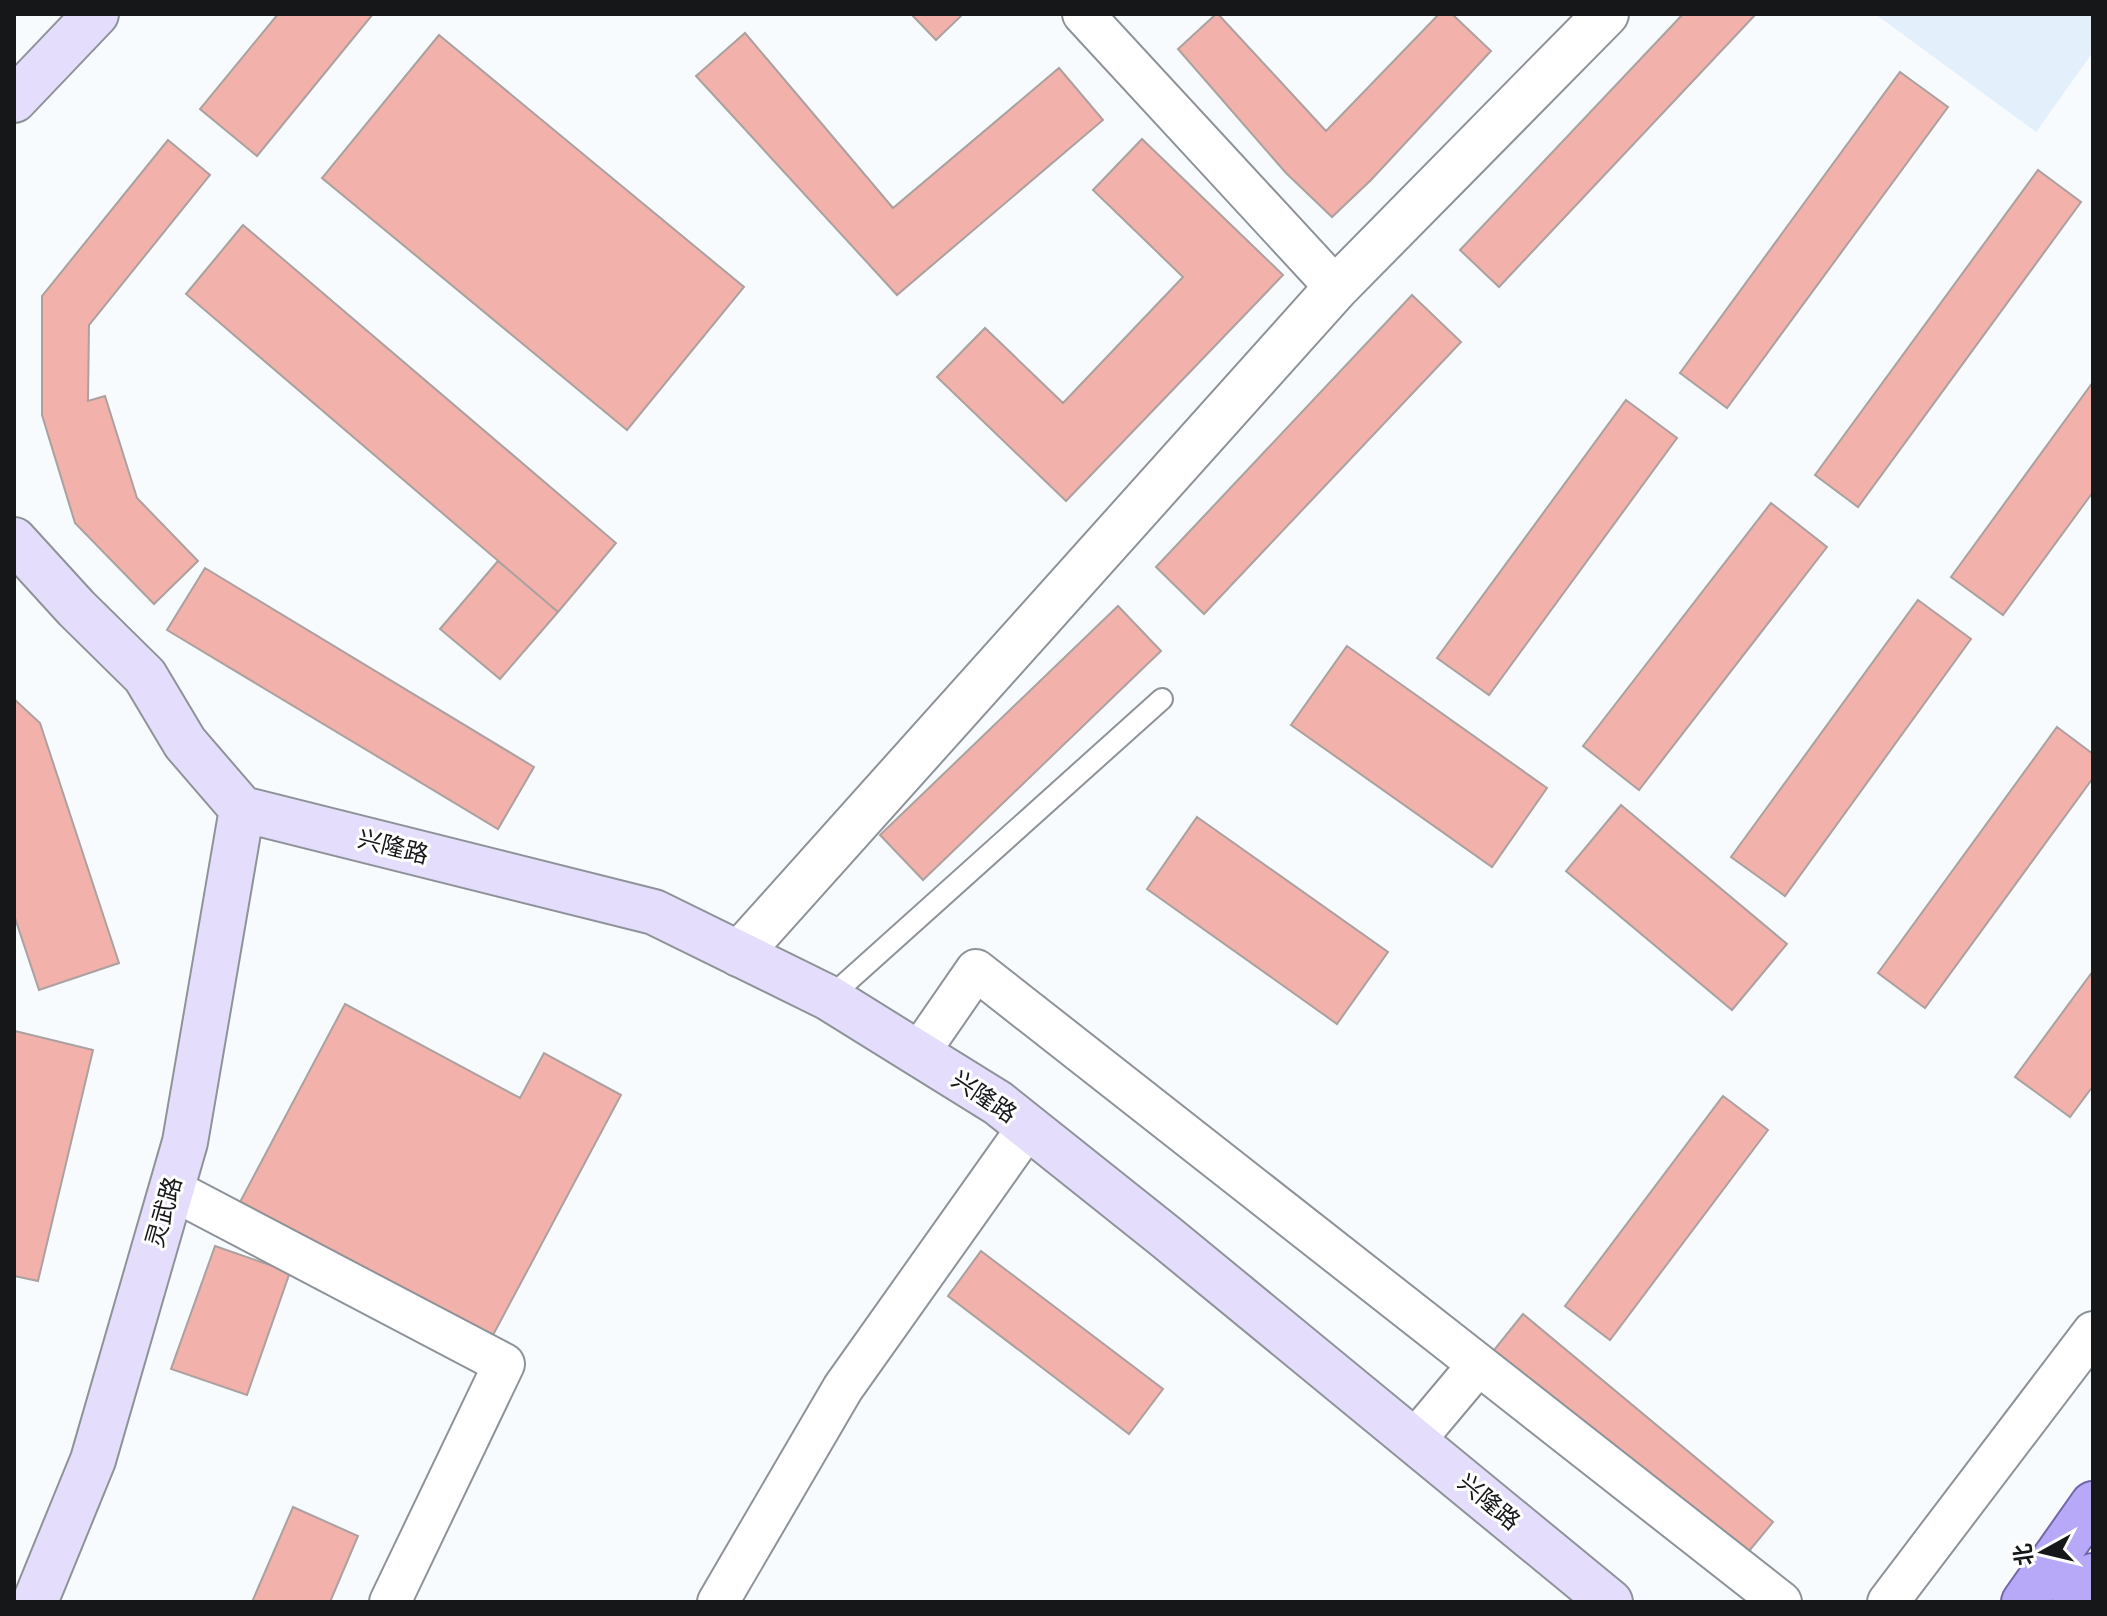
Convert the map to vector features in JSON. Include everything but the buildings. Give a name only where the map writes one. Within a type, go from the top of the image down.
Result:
[{"type":"highway","points":[[2024,1602],[2093,1504]]},
{"type":"highway","points":[[2075,1602],[2093,1576]]},
{"type":"main road","points":[[14,100],[96,14]]},
{"type":"main road","points":[[14,540],[76,608],[145,676],[185,743],[242,809]]},
{"type":"main road","name":"兴隆路","points":[[242,809],[654,912],[829,998],[998,1103],[1610,1602]]},
{"type":"main road","name":"灵武路","points":[[35,1602],[93,1460],[185,1142],[242,809]]},
{"type":"street","points":[[1083,14],[1336,288]]},
{"type":"street","points":[[739,954],[1336,288],[1606,14]]},
{"type":"street","points":[[918,1054],[976,970],[1781,1602]]},
{"type":"street","points":[[718,1602],[843,1388],[1028,1127]]},
{"type":"street","points":[[171,1189],[504,1364],[390,1602]]},
{"type":"street","points":[[1888,1602],[2093,1332]]},
{"type":"street","points":[[1415,1440],[1478,1365]]},
{"type":"lane","points":[[829,998],[1162,699]]},
{"type":"shaded area","points":[[1875,14],[2093,14],[2093,52],[2036,132]]}]
